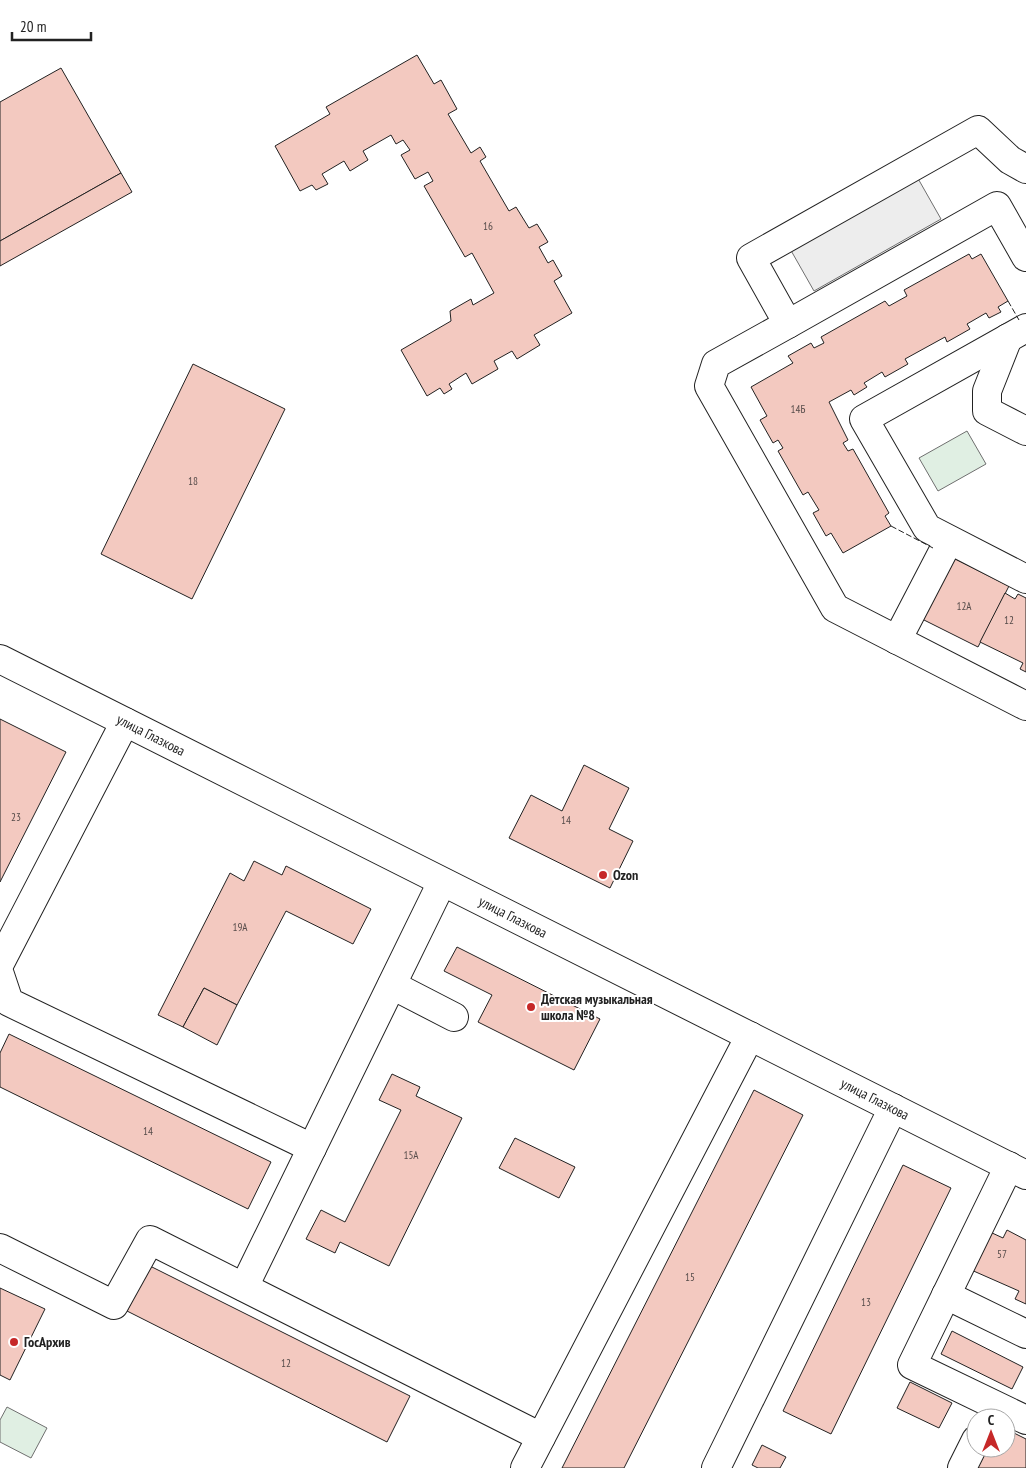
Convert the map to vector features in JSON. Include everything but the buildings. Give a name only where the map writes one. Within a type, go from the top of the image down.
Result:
[{"type":"street","points":[[788,324],[751,258],[978,130],[1010,160],[1026,169]]},
{"type":"street","points":[[1026,257],[997,206],[716,364],[709,386],[836,608],[1026,706]]},
{"type":"street","points":[[1017,333],[988,391],[987,411],[1026,431]]},
{"type":"street","points":[[1017,333],[864,419],[926,528],[1026,579]]},
{"type":"street","points":[[897,640],[949,540]]},
{"type":"street","name":"улица Глазкова","points":[[0,659],[1017,1171]]},
{"type":"street","points":[[0,963],[125,722]]},
{"type":"street","points":[[244,1287],[442,882]]},
{"type":"street","points":[[0,975],[9,1002],[312,1148]]},
{"type":"street","points":[[392,985],[454,1017]]},
{"type":"street","points":[[525,1468],[750,1036]]},
{"type":"street","points":[[716,1468],[893,1108]]},
{"type":"street","points":[[1017,1171],[946,1296],[912,1365],[1026,1420]]},
{"type":"street","points":[[0,1248],[114,1305],[150,1240],[540,1437]]},
{"type":"street","points":[[946,1296],[1026,1334]]},
{"type":"green space","points":[[967,431],[986,464],[938,491],[919,458]]},
{"type":"green space","points":[[7,1407],[47,1428],[31,1458],[0,1442],[0,1420]]},
{"type":"shaded area","points":[[916,175],[941,219],[814,291],[789,247]]},
{"type":"fence","points":[[1008,301],[1019,320]]},
{"type":"fence","points":[[891,526],[933,548]]},
{"type":"place","name":"Ozon","points":[[603,875]]},
{"type":"place","name":"Детская музыкальная школа №8","points":[[531,1007]]},
{"type":"place","name":"ГосАрхив","points":[[14,1342]]}]
